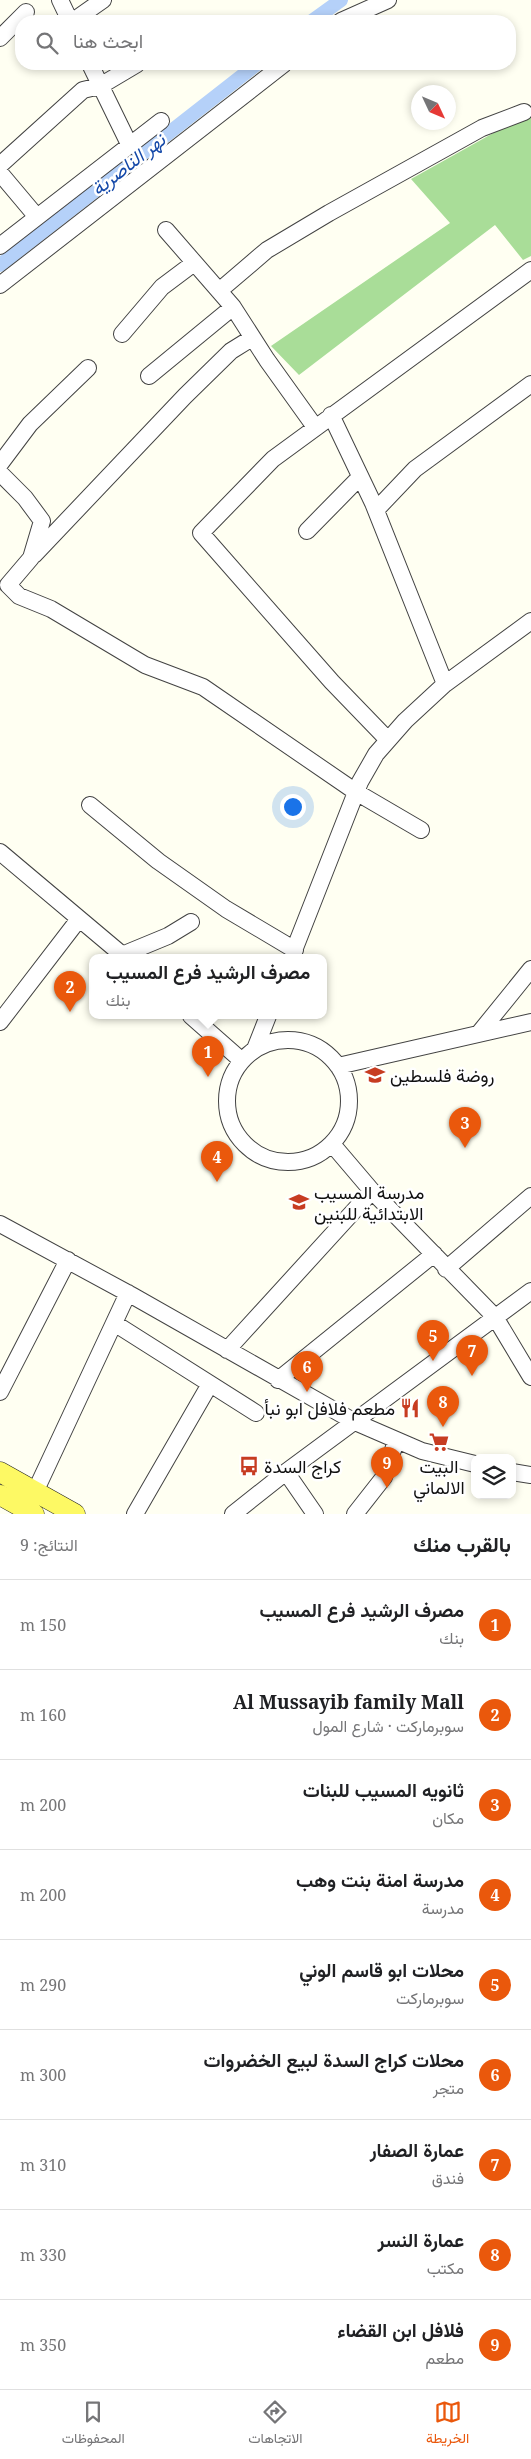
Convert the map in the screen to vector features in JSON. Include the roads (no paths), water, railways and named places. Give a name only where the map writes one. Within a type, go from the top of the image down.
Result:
[{"type":"main road","points":[[0,1472],[75,1514]]},
{"type":"main road","points":[[0,1495],[30,1513]]},
{"type":"street","points":[[60,0],[68,15]]},
{"type":"street","points":[[80,15],[102,0]]},
{"type":"street","points":[[354,15],[388,0]]},
{"type":"street","points":[[23,15],[26,12]]},
{"type":"street","points":[[0,38],[15,23]]},
{"type":"street","points":[[93,70],[129,144]]},
{"type":"street","points":[[0,165],[83,90],[100,86],[127,70]]},
{"type":"street","points":[[0,285],[276,70]]},
{"type":"street","points":[[219,291],[268,250],[329,213],[482,128],[524,112]]},
{"type":"street","points":[[0,246],[162,120]]},
{"type":"street","points":[[0,173],[37,217]]},
{"type":"street","points":[[166,230],[233,307],[252,338],[315,427]]},
{"type":"street","points":[[122,334],[162,288],[194,264]]},
{"type":"street","points":[[388,740],[332,682],[301,644],[201,533],[273,459],[531,270]]},
{"type":"street","points":[[149,376],[233,307]]},
{"type":"street","points":[[252,338],[231,351],[185,396],[31,558],[4,582],[19,596],[51,609],[144,665],[203,687],[356,792],[421,830]]},
{"type":"street","points":[[0,464],[30,424],[88,368]]},
{"type":"street","points":[[376,510],[415,469],[531,384]]},
{"type":"street","points":[[331,415],[376,510],[445,684]]},
{"type":"street","points":[[0,473],[25,498],[42,521],[31,558]]},
{"type":"street","points":[[307,531],[360,477]]},
{"type":"street","points":[[90,805],[158,861],[293,954],[356,792],[376,754],[405,721],[445,684],[531,621]]},
{"type":"street","points":[[0,852],[122,954]]},
{"type":"street","points":[[0,1022],[80,919]]},
{"type":"street","points":[[128,954],[168,936],[191,922]]},
{"type":"street","points":[[480,1032],[531,969]]},
{"type":"street","points":[[194,1019],[242,1060]]},
{"type":"street","points":[[255,1048],[267,1019]]},
{"type":"street","points":[[338,1066],[480,1032],[531,1022]]},
{"type":"street","points":[[285,1040],[300,1041],[315,1046],[328,1054],[346,1080],[349,1097],[348,1114],[342,1130],[332,1144],[315,1156],[294,1162],[273,1161],[254,1153],[238,1139],[228,1120],[226,1099],[230,1078],[242,1060],[255,1048],[270,1042],[285,1040]]},
{"type":"street","points":[[332,1144],[372,1191],[495,1317],[531,1377]]},
{"type":"street","points":[[227,1350],[372,1191]]},
{"type":"street","points":[[446,1268],[531,1196]]},
{"type":"street","points":[[0,1224],[128,1293],[278,1380],[355,1422],[422,1451],[471,1463]]},
{"type":"street","points":[[278,1380],[434,1254]]},
{"type":"street","points":[[0,1392],[68,1260]]},
{"type":"street","points":[[234,1514],[286,1472],[531,1290]]},
{"type":"street","points":[[35,1492],[128,1293]]},
{"type":"street","points":[[114,1323],[256,1413]]},
{"type":"street","points":[[135,1514],[210,1384]]},
{"type":"street","points":[[355,1514],[384,1477],[396,1441]]},
{"type":"street","points":[[286,1472],[315,1514]]},
{"type":"street","points":[[516,1473],[531,1475]]},
{"type":"waterway","name":"نهر الناصرية","points":[[320,15],[341,0]]},
{"type":"waterway","name":"نهر الناصرية","points":[[0,265],[249,70]]},
{"type":"place","name":"Al Mussayib family Mall","points":[[70,1012]]},
{"type":"place","name":"روضة فلسطين","points":[[375,1075]]},
{"type":"place","name":"مصرف الرشيد فرع المسيب","points":[[208,1077]]},
{"type":"place","name":"ثانويه المسيب للبنات","points":[[465,1148]]},
{"type":"place","name":"مدرسة امنة بنت وهب","points":[[217,1182]]},
{"type":"place","name":"مدرسة المسيب الابتدائية للبنين","points":[[299,1202]]},
{"type":"place","name":"محلات ابو قاسم الوني","points":[[433,1361]]},
{"type":"place","name":"عمارة الصفار","points":[[472,1376]]},
{"type":"place","name":"محلات كراج السدة لبيع الخضروات","points":[[307,1392]]},
{"type":"place","name":"مطعم فلافل ابو نبأ","points":[[410,1408]]},
{"type":"place","name":"عمارة النسر","points":[[443,1427]]},
{"type":"place","name":"البيت الالماني","points":[[439,1442]]},
{"type":"place","name":"كراج السدة","points":[[249,1466]]},
{"type":"place","name":"فلافل ابن القضاء","points":[[387,1488]]}]
